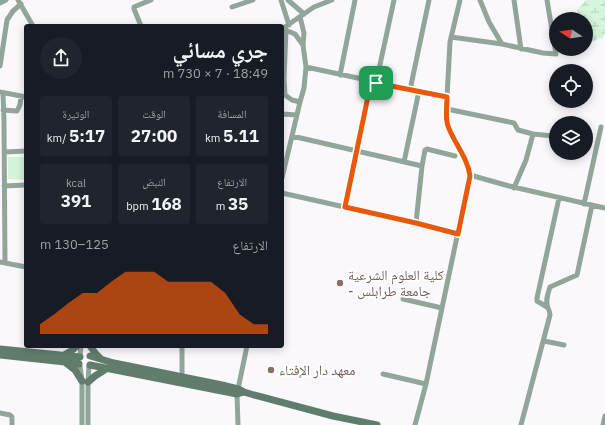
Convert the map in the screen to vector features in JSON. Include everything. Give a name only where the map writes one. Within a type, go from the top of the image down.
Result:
[{"type":"street","points":[[0,3],[6,0]]},
{"type":"street","points":[[140,24],[134,7],[151,0]]},
{"type":"street","points":[[232,7],[252,0]]},
{"type":"street","points":[[281,0],[289,25]]},
{"type":"street","points":[[284,165],[304,88],[306,67],[303,45],[304,33],[302,16],[288,0]]},
{"type":"street","points":[[284,28],[314,7],[332,0]]},
{"type":"street","points":[[340,75],[355,0]]},
{"type":"street","points":[[345,207],[357,151],[394,0]]},
{"type":"street","points":[[410,90],[429,0]]},
{"type":"street","points":[[415,425],[426,384],[470,176],[469,168],[455,143],[447,124],[450,42],[460,0]]},
{"type":"street","points":[[480,0],[489,22],[502,44]]},
{"type":"street","points":[[514,0],[522,49]]},
{"type":"street","points":[[451,37],[502,44],[543,54],[556,54],[548,0]]},
{"type":"street","points":[[0,66],[7,19],[19,2],[32,24]]},
{"type":"street","points":[[284,29],[295,34],[303,45]]},
{"type":"street","points":[[306,67],[447,97]]},
{"type":"street","points":[[404,162],[419,92]]},
{"type":"street","points":[[24,96],[1,93],[4,152],[2,170],[4,186],[2,263],[24,267]]},
{"type":"street","points":[[284,95],[292,100],[300,102]]},
{"type":"street","points":[[3,110],[17,111],[24,98]]},
{"type":"street","points":[[447,109],[514,123],[517,130],[549,136]]},
{"type":"street","points":[[284,114],[297,115]]},
{"type":"street","points":[[584,204],[601,127]]},
{"type":"street","points":[[514,188],[526,160],[533,134]]},
{"type":"street","points":[[292,136],[422,166]]},
{"type":"street","points":[[416,223],[425,150],[427,149],[455,156]]},
{"type":"street","points":[[4,152],[24,151]]},
{"type":"street","points":[[470,176],[514,188],[605,208]]},
{"type":"street","points":[[4,186],[24,185]]},
{"type":"street","points":[[284,193],[458,234]]},
{"type":"street","points":[[521,425],[550,315],[549,310],[538,301],[537,298],[559,198]]},
{"type":"street","points":[[538,289],[550,287],[577,275],[592,206]]},
{"type":"street","points":[[547,308],[547,298],[550,287]]},
{"type":"street","points":[[403,299],[442,308]]},
{"type":"street","points":[[544,341],[564,346]]},
{"type":"street","points":[[64,358],[75,348]]},
{"type":"street","points":[[81,348],[80,361],[85,382],[88,425]]},
{"type":"street","points":[[82,425],[85,382],[89,366],[92,362],[89,348]]},
{"type":"street","points":[[91,348],[103,360]]},
{"type":"street","points":[[182,348],[182,377]]},
{"type":"street","points":[[238,425],[240,392],[247,348]]},
{"type":"street","points":[[0,349],[80,361],[85,367],[106,368],[222,388],[333,416],[377,425]]},
{"type":"street","points":[[80,361],[86,354],[103,360],[182,377],[222,388]]},
{"type":"street","points":[[0,355],[64,358],[85,382]]},
{"type":"street","points":[[85,382],[106,368]]},
{"type":"street","points":[[383,374],[426,384]]},
{"type":"street","points":[[0,413],[10,415],[12,417],[12,425]]},
{"type":"street","points":[[603,425],[605,416]]},
{"type":"green space","points":[[586,0],[605,0],[605,34],[602,39],[598,38],[593,41],[593,12],[577,12],[577,10]]},
{"type":"green space","points":[[8,157],[24,157],[24,180],[8,179]]},
{"type":"place","name":"كلية العلوم الشرعية - جامعة طرابلس","points":[[340,283]]},
{"type":"place","name":"معهد دار الإفتاء","points":[[271,370]]},
{"type":"route","points":[[371,82],[376,83],[447,97],[447,124],[455,143],[469,168],[470,176],[458,234],[345,207],[371,82]]}]
